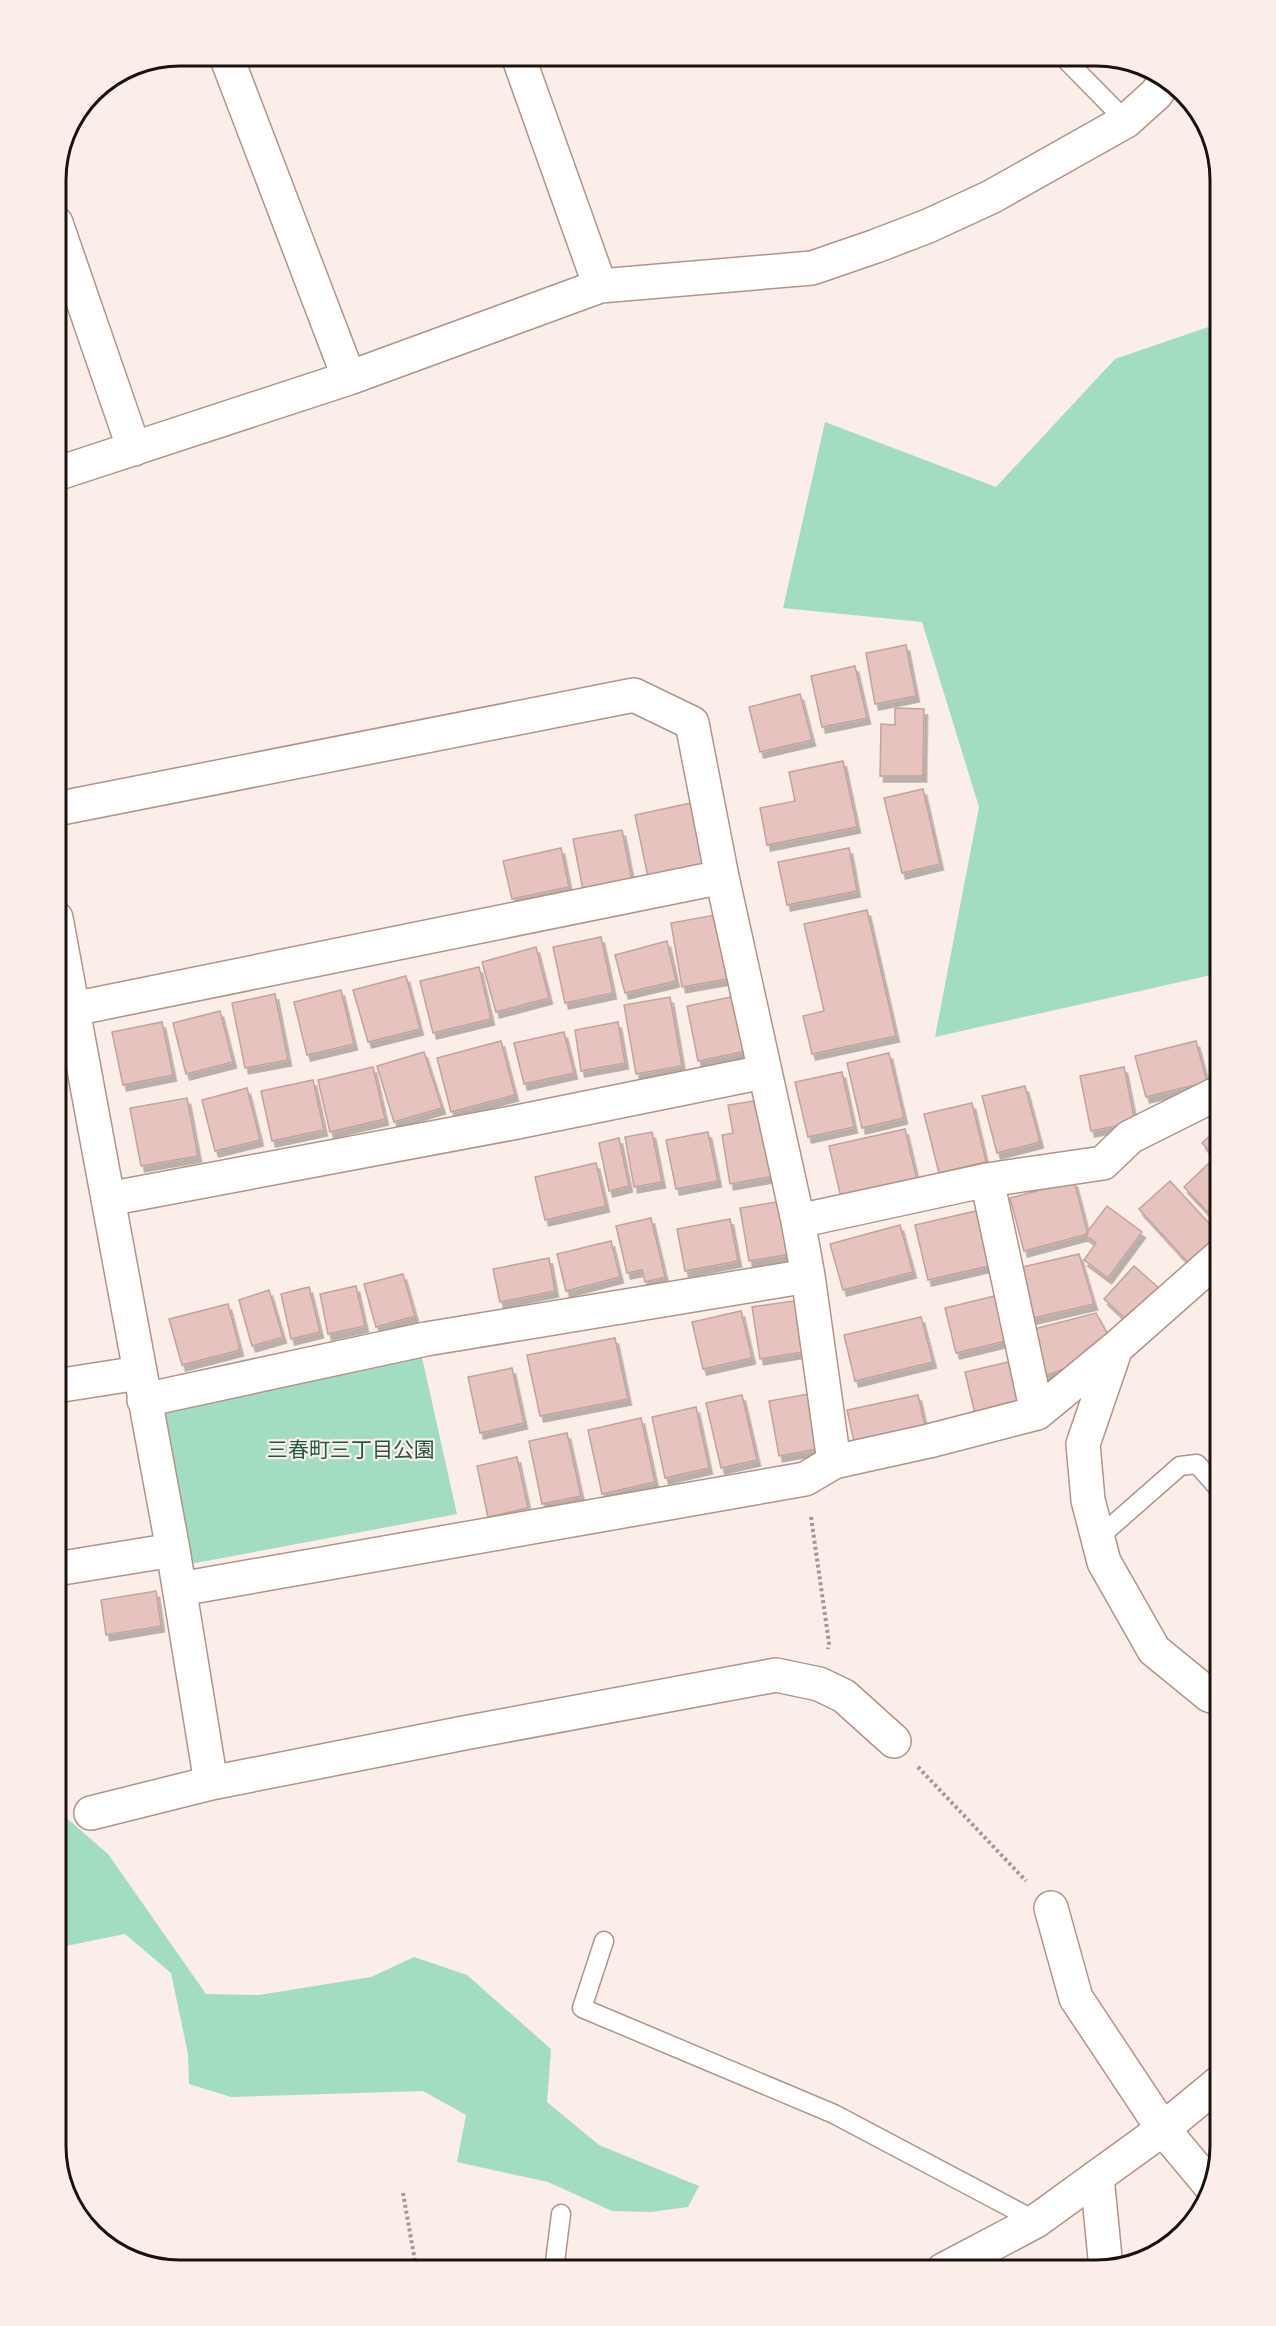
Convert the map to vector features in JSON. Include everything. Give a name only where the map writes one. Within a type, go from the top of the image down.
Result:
[{"type":"street","points":[[230,66],[349,378]]},
{"type":"street","points":[[522,66],[600,286]]},
{"type":"street","points":[[66,471],[349,378],[600,286],[812,268],[928,226],[991,197],[1126,121],[1161,87]]},
{"type":"street","points":[[66,252],[134,449]]},
{"type":"street","points":[[66,807],[634,695],[692,723],[722,878],[798,1221],[834,1462]]},
{"type":"street","points":[[66,1010],[722,878]]},
{"type":"street","points":[[66,1019],[108,1199],[180,1589],[211,1783]]},
{"type":"street","points":[[108,1199],[517,1122],[764,1072]]},
{"type":"street","points":[[798,1221],[987,1180],[1103,1162],[1130,1137],[1210,1097]]},
{"type":"street","points":[[987,1180],[1037,1413]]},
{"type":"street","points":[[180,1589],[805,1479],[834,1462],[929,1441],[1037,1413],[1210,1266]]},
{"type":"street","points":[[66,1386],[141,1387],[808,1276]]},
{"type":"street","points":[[1116,1348],[1083,1444],[1088,1500],[1104,1562],[1154,1650],[1210,1695]]},
{"type":"street","points":[[66,1567],[173,1550]]},
{"type":"street","points":[[91,1813],[211,1783],[776,1675],[819,1684],[844,1696],[894,1741]]},
{"type":"street","points":[[1051,1908],[1076,1998],[1163,2129],[1205,2179]]},
{"type":"street","points":[[963,2260],[1036,2221],[1163,2129],[1210,2091]]},
{"type":"street","points":[[1097,2177],[1105,2259]]},
{"type":"lane","points":[[1072,66],[1126,121]]},
{"type":"lane","points":[[1098,1538],[1180,1466],[1197,1464],[1210,1478]]},
{"type":"lane","points":[[604,1941],[582,2007],[834,2114],[1036,2221]]},
{"type":"lane","points":[[555,2260],[561,2214]]},
{"type":"path","points":[[805,1479],[829,1643],[819,1684]]},
{"type":"path","points":[[894,1741],[1051,1908]]},
{"type":"path","points":[[403,2193],[415,2260]]},
{"type":"green space","points":[[1210,326],[1210,975],[935,1037],[979,807],[922,622],[783,608],[825,422],[996,487],[1115,359]]},
{"type":"green space","name":"三春町三丁目公園","points":[[421,1353],[457,1514],[190,1564],[158,1404]]},
{"type":"green space","points":[[66,1818],[108,1854],[206,1994],[259,1995],[371,1977],[414,1957],[467,1975],[551,2049],[547,2102],[599,2145],[699,2186],[688,2207],[651,2212],[612,2211],[548,2182],[457,2162],[466,2115],[423,2091],[231,2097],[189,2084],[188,2054],[171,1973],[125,1934],[66,1946]]},
{"type":"building","points":[[906,645],[916,696],[875,704],[866,653]]},
{"type":"building","points":[[855,666],[867,718],[822,727],[811,676]]},
{"type":"building","points":[[800,694],[812,740],[760,752],[749,707]]},
{"type":"building","points":[[895,708],[924,709],[923,776],[880,776],[881,724],[895,725]]},
{"type":"building","points":[[843,761],[857,827],[767,845],[760,808],[795,801],[789,772]]},
{"type":"building","points":[[923,789],[940,864],[902,873],[884,798]]},
{"type":"building","points":[[691,803],[704,866],[648,877],[635,815]]},
{"type":"building","points":[[622,830],[632,881],[583,890],[573,839]]},
{"type":"building","points":[[561,848],[569,887],[512,899],[503,861]]},
{"type":"building","points":[[849,848],[857,891],[787,905],[778,862]]},
{"type":"building","points":[[867,910],[896,1036],[812,1054],[803,1016],[824,1011],[804,924]]},
{"type":"building","points":[[726,913],[738,977],[682,987],[671,923]]},
{"type":"building","points":[[601,937],[613,993],[565,1003],[553,947]]},
{"type":"building","points":[[667,941],[676,981],[625,993],[615,955]]},
{"type":"building","points":[[536,947],[549,998],[496,1012],[482,962]]},
{"type":"building","points":[[479,967],[491,1019],[433,1033],[420,981]]},
{"type":"building","points":[[406,976],[420,1029],[368,1042],[353,990]]},
{"type":"building","points":[[341,990],[354,1044],[307,1055],[294,1002]]},
{"type":"building","points":[[275,994],[288,1060],[245,1068],[232,1003]]},
{"type":"building","points":[[741,995],[752,1050],[698,1061],[687,1006]]},
{"type":"building","points":[[670,997],[682,1066],[636,1074],[624,1005]]},
{"type":"building","points":[[220,1011],[233,1062],[186,1074],[173,1023]]},
{"type":"building","points":[[162,1022],[173,1075],[123,1085],[112,1032]]},
{"type":"building","points":[[618,1022],[625,1063],[581,1071],[575,1030]]},
{"type":"building","points":[[564,1032],[574,1073],[524,1084],[514,1043]]},
{"type":"building","points":[[501,1041],[515,1095],[451,1112],[437,1058]]},
{"type":"building","points":[[1196,1041],[1207,1082],[1146,1097],[1135,1056]]},
{"type":"building","points":[[424,1052],[442,1108],[394,1122],[377,1066]]},
{"type":"building","points":[[889,1053],[904,1118],[862,1128],[847,1063]]},
{"type":"building","points":[[373,1067],[385,1119],[330,1132],[318,1080]]},
{"type":"building","points":[[1124,1067],[1135,1122],[1091,1131],[1080,1076]]},
{"type":"building","points":[[842,1072],[854,1127],[808,1137],[795,1082]]},
{"type":"building","points":[[313,1080],[324,1130],[272,1141],[261,1091]]},
{"type":"building","points":[[1025,1086],[1040,1142],[997,1153],[982,1096]]},
{"type":"building","points":[[247,1088],[260,1140],[215,1151],[202,1100]]},
{"type":"building","points":[[187,1098],[198,1156],[141,1166],[130,1108]]},
{"type":"building","points":[[767,1099],[780,1175],[730,1184],[722,1135],[733,1133],[728,1105]]},
{"type":"building","points":[[972,1103],[986,1162],[939,1173],[924,1114]]},
{"type":"building","points":[[905,1129],[919,1189],[843,1206],[829,1146]]},
{"type":"building","points":[[652,1132],[662,1182],[634,1187],[625,1137]]},
{"type":"building","points":[[708,1132],[718,1181],[676,1189],[666,1140]]},
{"type":"building","points":[[1210,1135],[1210,1152],[1202,1143]]},
{"type":"building","points":[[619,1138],[629,1186],[609,1191],[599,1143]]},
{"type":"building","points":[[1210,1162],[1210,1214],[1184,1187]]},
{"type":"building","points":[[596,1163],[606,1206],[545,1220],[535,1177]]},
{"type":"building","points":[[1074,1181],[1088,1234],[1024,1251],[1010,1198]]},
{"type":"building","points":[[1170,1181],[1210,1224],[1210,1252],[1193,1268],[1139,1209]]},
{"type":"building","points":[[788,1200],[797,1253],[749,1261],[740,1208]]},
{"type":"building","points":[[1107,1206],[1142,1232],[1108,1278],[1084,1260],[1096,1243],[1085,1235]]},
{"type":"building","points":[[980,1210],[993,1265],[928,1280],[915,1225]]},
{"type":"building","points":[[651,1218],[665,1277],[645,1282],[642,1270],[627,1273],[616,1226]]},
{"type":"building","points":[[730,1219],[738,1261],[685,1271],[677,1229]]},
{"type":"building","points":[[900,1225],[913,1272],[843,1290],[830,1244]]},
{"type":"building","points":[[611,1241],[620,1277],[566,1291],[557,1254]]},
{"type":"building","points":[[1079,1254],[1094,1304],[1029,1319],[1018,1268]]},
{"type":"building","points":[[549,1258],[555,1291],[500,1302],[493,1269]]},
{"type":"building","points":[[1134,1266],[1161,1290],[1130,1323],[1104,1299]]},
{"type":"building","points":[[403,1274],[415,1316],[376,1327],[364,1284]]},
{"type":"building","points":[[356,1286],[365,1326],[328,1334],[320,1294]]},
{"type":"building","points":[[309,1287],[320,1332],[291,1339],[281,1294]]},
{"type":"building","points":[[269,1290],[283,1337],[252,1346],[239,1300]]},
{"type":"building","points":[[1003,1294],[1014,1339],[956,1353],[945,1308]]},
{"type":"building","points":[[800,1300],[809,1351],[760,1359],[752,1307]]},
{"type":"building","points":[[228,1304],[240,1350],[182,1365],[169,1319]]},
{"type":"building","points":[[741,1311],[752,1358],[703,1369],[692,1322]]},
{"type":"building","points":[[1096,1313],[1107,1333],[1064,1369],[1041,1377],[1034,1329]]},
{"type":"building","points":[[921,1317],[933,1362],[855,1381],[844,1335]]},
{"type":"building","points":[[615,1338],[628,1399],[540,1416],[527,1355]]},
{"type":"building","points":[[1017,1360],[1027,1402],[975,1414],[965,1372]]},
{"type":"building","points":[[512,1368],[524,1423],[480,1433],[468,1377]]},
{"type":"building","points":[[814,1393],[823,1448],[779,1456],[769,1401]]},
{"type":"building","points":[[742,1395],[757,1460],[721,1468],[706,1403]]},
{"type":"building","points":[[918,1395],[927,1435],[856,1450],[847,1410]]},
{"type":"building","points":[[696,1407],[709,1468],[665,1478],[652,1417]]},
{"type":"building","points":[[641,1418],[655,1482],[602,1494],[588,1430]]},
{"type":"building","points":[[567,1433],[581,1496],[542,1504],[529,1441]]},
{"type":"building","points":[[517,1457],[528,1508],[488,1517],[477,1466]]},
{"type":"building","points":[[156,1591],[161,1626],[106,1635],[101,1600]]}]
